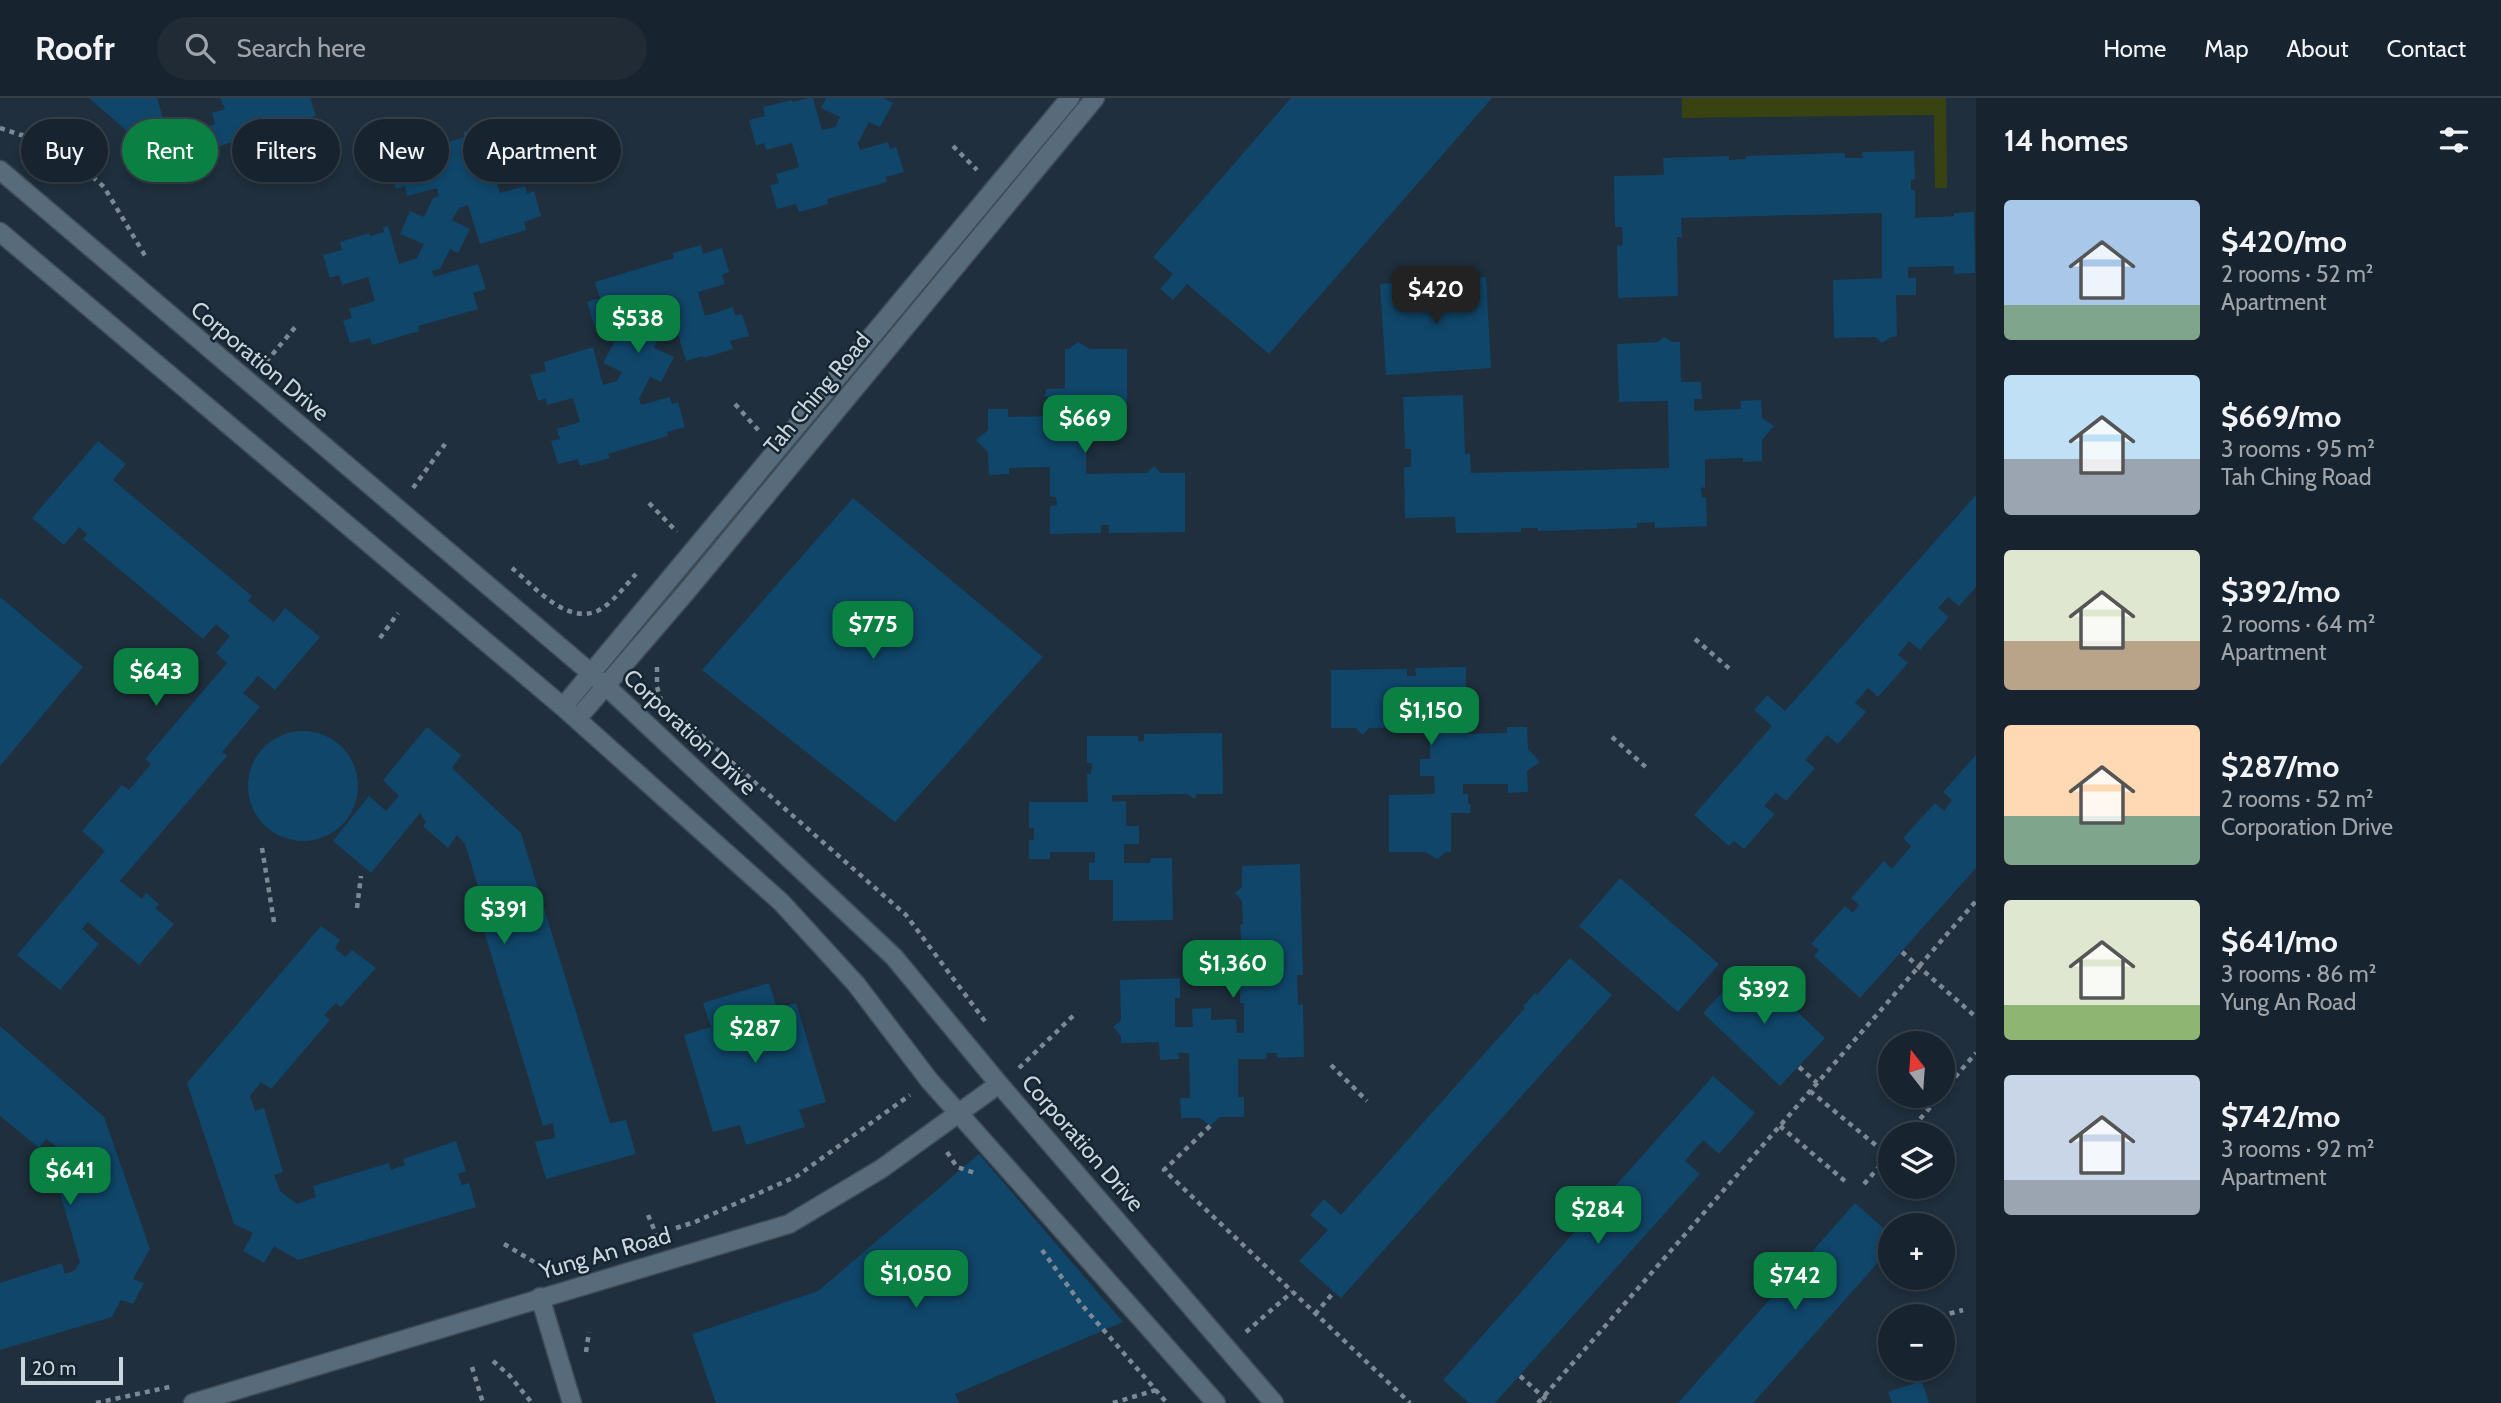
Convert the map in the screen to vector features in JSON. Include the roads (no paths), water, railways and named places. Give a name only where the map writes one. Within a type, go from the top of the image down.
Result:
[{"type":"street","name":"Tah Ching Road","points":[[570,713],[592,674],[749,481],[1070,98]]},
{"type":"street","name":"Tah Ching Road","points":[[570,713],[606,687],[1095,98]]},
{"type":"street","name":"Corporation Drive","points":[[0,170],[592,674],[894,957],[999,1084],[1274,1403]]},
{"type":"street","points":[[0,232],[570,713],[781,902],[856,984],[929,1080],[1216,1403]]},
{"type":"street","name":"Yung An Road","points":[[193,1403],[789,1224],[881,1169],[999,1084]]},
{"type":"street","points":[[540,1297],[572,1403]]}]
